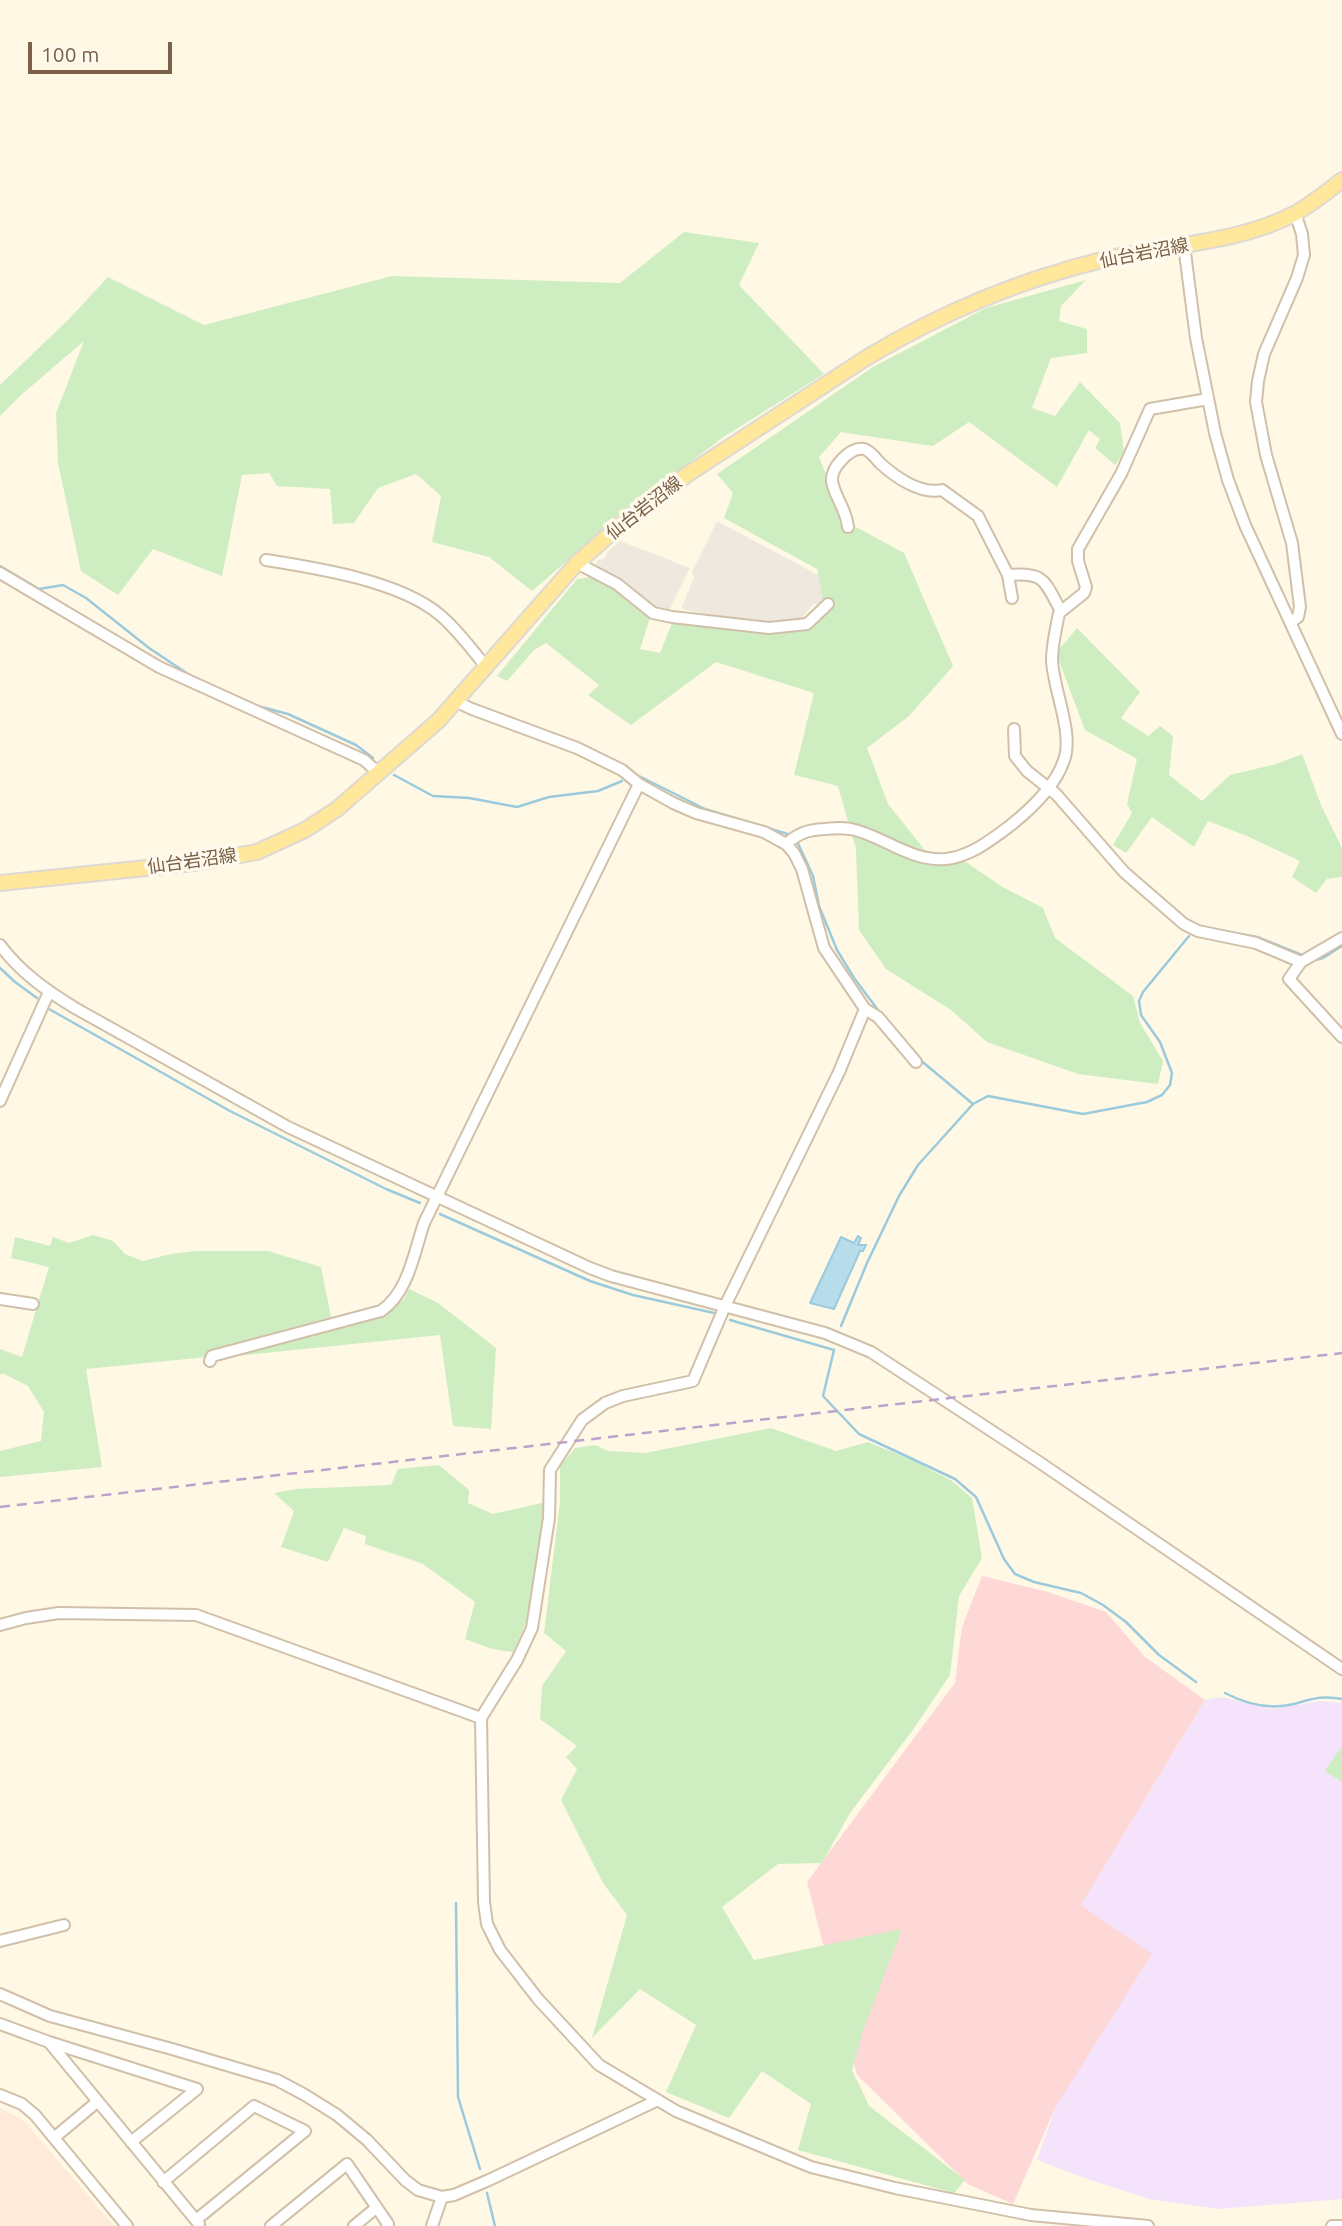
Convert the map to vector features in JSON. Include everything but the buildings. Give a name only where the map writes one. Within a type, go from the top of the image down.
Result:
[{"type":"main road","name":"仙台岩沼線","points":[[0,883],[195,863],[257,852],[305,830],[337,809],[380,774],[457,702],[577,563],[620,526],[688,474],[896,340],[987,298],[1059,272],[1103,260],[1261,227],[1295,213],[1342,180]]},
{"type":"street","points":[[1291,622],[1298,617],[1300,607],[1294,554],[1266,454],[1256,402],[1264,354],[1297,278],[1304,255],[1303,234],[1295,213]]},
{"type":"street","points":[[1184,245],[1196,338],[1228,481],[1245,525],[1342,734]]},
{"type":"street","points":[[457,702],[578,748],[622,770],[639,784],[673,803],[719,820],[791,839],[807,830],[842,827],[858,830],[905,851],[930,858],[946,859],[968,853],[1021,817],[1048,788],[1065,759],[1066,738],[1052,661],[1059,613],[1086,590],[1078,561],[1078,549],[1127,462],[1150,409],[1208,399]]},
{"type":"street","points":[[848,527],[847,516],[832,482],[833,472],[846,456],[860,449],[867,450],[881,464],[914,487],[933,492],[942,490],[978,516],[1008,575],[1012,598]]},
{"type":"street","points":[[266,560],[332,572],[394,590],[416,600],[441,616],[487,668]]},
{"type":"street","points":[[577,563],[617,584],[653,612],[672,617],[769,628],[807,624],[828,604]]},
{"type":"street","points":[[0,573],[159,667],[364,760],[380,774]]},
{"type":"street","points":[[1008,575],[1030,573],[1043,579],[1061,611]]},
{"type":"street","points":[[1014,729],[1015,756],[1027,771],[1048,788],[1124,872],[1184,923],[1198,931],[1256,943],[1301,962]]},
{"type":"street","points":[[210,1361],[212,1356],[381,1311],[390,1305],[401,1290],[424,1223],[639,784]]},
{"type":"street","points":[[791,839],[824,948],[865,1009],[878,1017],[916,1062]]},
{"type":"street","points":[[1342,938],[1301,962],[1289,979],[1342,1037]]},
{"type":"street","points":[[0,945],[25,972],[49,992],[243,1104],[437,1198],[611,1276],[825,1333],[872,1352],[1040,1462],[1342,1669]]},
{"type":"street","points":[[0,1101],[49,992]]},
{"type":"street","points":[[865,1009],[833,1084],[725,1306],[693,1381],[623,1396],[605,1403],[582,1420],[550,1470],[549,1518],[532,1628],[517,1660],[481,1718],[482,1858],[487,1924],[517,1975],[599,2065],[676,2111],[811,2167],[895,2188],[1031,2215],[1148,2226]]},
{"type":"street","points":[[0,1299],[33,1304]]},
{"type":"street","points":[[0,1625],[59,1613],[196,1615],[481,1718]]},
{"type":"street","points":[[0,1941],[64,1925]]},
{"type":"street","points":[[0,1994],[50,2017],[277,2080],[337,2115],[418,2190],[442,2197],[454,2195],[658,2100]]},
{"type":"street","points":[[0,2024],[197,2089],[131,2142]]},
{"type":"street","points":[[49,2042],[97,2102],[163,2182],[198,2223],[305,2131],[254,2106],[163,2182]]},
{"type":"street","points":[[0,2095],[22,2104],[35,2115],[127,2226]]},
{"type":"street","points":[[55,2137],[97,2102]]},
{"type":"street","points":[[271,2226],[347,2164],[387,2226]]},
{"type":"street","points":[[432,2226],[442,2197]]},
{"type":"street","points":[[354,2226],[376,2208]]},
{"type":"street","points":[[1332,2226],[1342,2226]]},
{"type":"shaded area","points":[[717,521],[835,584],[821,604],[813,604],[801,619],[754,624],[683,609],[694,577],[692,572]]},
{"type":"shaded area","points":[[620,541],[690,568],[667,615],[654,610],[594,568],[598,560],[604,559],[608,551]]},
{"type":"shaded area","points":[[982,1576],[1048,1592],[1106,1612],[1145,1657],[1205,1700],[1081,1905],[1152,1954],[1056,2106],[1013,2204],[968,2184],[857,2075],[807,1882],[955,1683],[962,1627]]},
{"type":"shaded area","points":[[1221,1697],[1271,1709],[1321,1701],[1342,1703],[1342,2199],[1218,2209],[1150,2199],[1037,2160],[1056,2106],[1081,1905],[1205,1700]]},
{"type":"shaded area","points":[[0,2108],[24,2121],[114,2226],[0,2226]]},
{"type":"green space","points":[[684,232],[759,243],[739,285],[824,374],[725,436],[627,509],[532,591],[489,557],[432,542],[441,496],[416,474],[378,488],[354,523],[333,524],[330,489],[277,486],[269,473],[242,475],[222,576],[153,549],[118,595],[81,571],[58,463],[56,413],[84,341],[0,416],[0,385],[68,320],[108,277],[204,325],[392,276],[620,283]]},
{"type":"green space","points":[[1086,280],[1061,306],[1059,321],[1087,329],[1087,353],[1051,358],[1032,408],[1055,416],[1080,382],[1120,423],[1124,452],[1115,465],[1095,448],[1100,439],[1089,430],[1057,487],[969,422],[933,446],[841,432],[819,457],[845,521],[904,553],[953,666],[909,716],[867,748],[888,804],[929,855],[954,854],[1001,886],[1043,908],[1055,938],[1133,996],[1140,1023],[1163,1061],[1158,1084],[1078,1074],[987,1042],[951,1010],[886,969],[859,930],[856,849],[838,786],[794,775],[814,693],[716,662],[631,725],[588,695],[599,685],[546,643],[534,650],[507,681],[497,676],[577,579],[599,576],[630,595],[650,618],[640,649],[660,653],[672,623],[770,630],[826,615],[817,569],[724,518],[733,493],[717,474],[873,367],[986,308]]},
{"type":"green space","points":[[1077,628],[1140,692],[1121,718],[1148,736],[1160,726],[1173,736],[1169,775],[1202,801],[1230,775],[1276,764],[1302,754],[1321,805],[1342,848],[1342,877],[1327,879],[1316,893],[1292,877],[1300,861],[1208,821],[1194,847],[1152,817],[1126,853],[1113,845],[1132,813],[1127,804],[1137,759],[1085,730],[1056,653]]},
{"type":"green space","points":[[93,1235],[113,1241],[125,1254],[143,1261],[195,1251],[268,1251],[321,1267],[331,1317],[209,1350],[207,1357],[86,1369],[102,1467],[0,1477],[0,1451],[41,1441],[44,1412],[28,1386],[2,1373],[0,1375],[0,1349],[22,1357],[49,1267],[11,1258],[15,1237],[50,1246],[53,1237],[69,1243]]},
{"type":"green space","points":[[409,1289],[438,1303],[496,1348],[491,1429],[453,1426],[440,1335],[226,1357],[377,1318],[403,1300]]},
{"type":"green space","points":[[771,1428],[836,1451],[868,1442],[914,1461],[952,1481],[972,1498],[982,1558],[959,1596],[950,1675],[850,1813],[822,1863],[778,1864],[722,1907],[754,1960],[902,1929],[863,2031],[852,2070],[869,2106],[965,2180],[954,2193],[798,2150],[811,2104],[762,2071],[729,2118],[666,2092],[696,2025],[640,1989],[592,2038],[627,1915],[603,1883],[561,1800],[577,1769],[566,1757],[577,1746],[540,1719],[542,1686],[566,1651],[544,1633],[560,1502],[560,1466],[575,1448],[596,1445],[608,1451],[645,1453]]},
{"type":"green space","points":[[439,1465],[469,1490],[468,1503],[493,1514],[546,1502],[526,1623],[513,1652],[492,1649],[465,1639],[475,1602],[423,1564],[365,1544],[366,1536],[344,1528],[328,1562],[281,1547],[294,1511],[274,1493],[296,1489],[391,1485],[398,1469]]},
{"type":"green space","points":[[1342,1746],[1342,1782],[1325,1771]]},
{"type":"water","points":[[858,1236],[861,1238],[858,1245],[866,1245],[863,1251],[860,1251],[834,1309],[810,1303],[841,1237],[854,1243]]},
{"type":"waterway","points":[[0,566],[39,589],[63,585],[86,598],[149,648],[191,676]]},
{"type":"waterway","points":[[254,705],[288,714],[356,745],[373,758]]},
{"type":"waterway","points":[[394,775],[433,796],[469,798],[517,807],[549,797],[598,791],[622,781]]},
{"type":"waterway","points":[[637,775],[705,809],[791,835]]},
{"type":"waterway","points":[[796,839],[813,876],[819,906],[837,950],[881,1014]]},
{"type":"waterway","points":[[1219,930],[1257,937],[1302,955]]},
{"type":"waterway","points":[[841,1326],[899,1196],[918,1165],[973,1104],[988,1096],[1083,1114],[1147,1102],[1162,1095],[1170,1085],[1172,1073],[1160,1042],[1141,1015],[1139,1001],[1143,992],[1189,936]]},
{"type":"waterway","points":[[1311,960],[1324,957],[1342,946]]},
{"type":"waterway","points":[[0,968],[37,998]]},
{"type":"waterway","points":[[49,1009],[230,1111],[386,1189],[420,1203]]},
{"type":"waterway","points":[[919,1059],[973,1104]]},
{"type":"waterway","points":[[440,1214],[590,1281],[633,1295],[714,1313]]},
{"type":"waterway","points":[[730,1320],[834,1350],[823,1396],[859,1434],[955,1479],[976,1497],[1004,1559],[1015,1574],[1034,1582],[1081,1593],[1103,1605],[1126,1622],[1159,1655],[1196,1682]]},
{"type":"waterway","points":[[1225,1693],[1250,1703],[1267,1706],[1285,1706],[1312,1699],[1342,1699]]},
{"type":"waterway","points":[[456,1903],[458,2097],[480,2169]]},
{"type":"waterway","points":[[487,2193],[495,2226]]},
{"type":"railway","points":[[0,1507],[1342,1353]]}]
